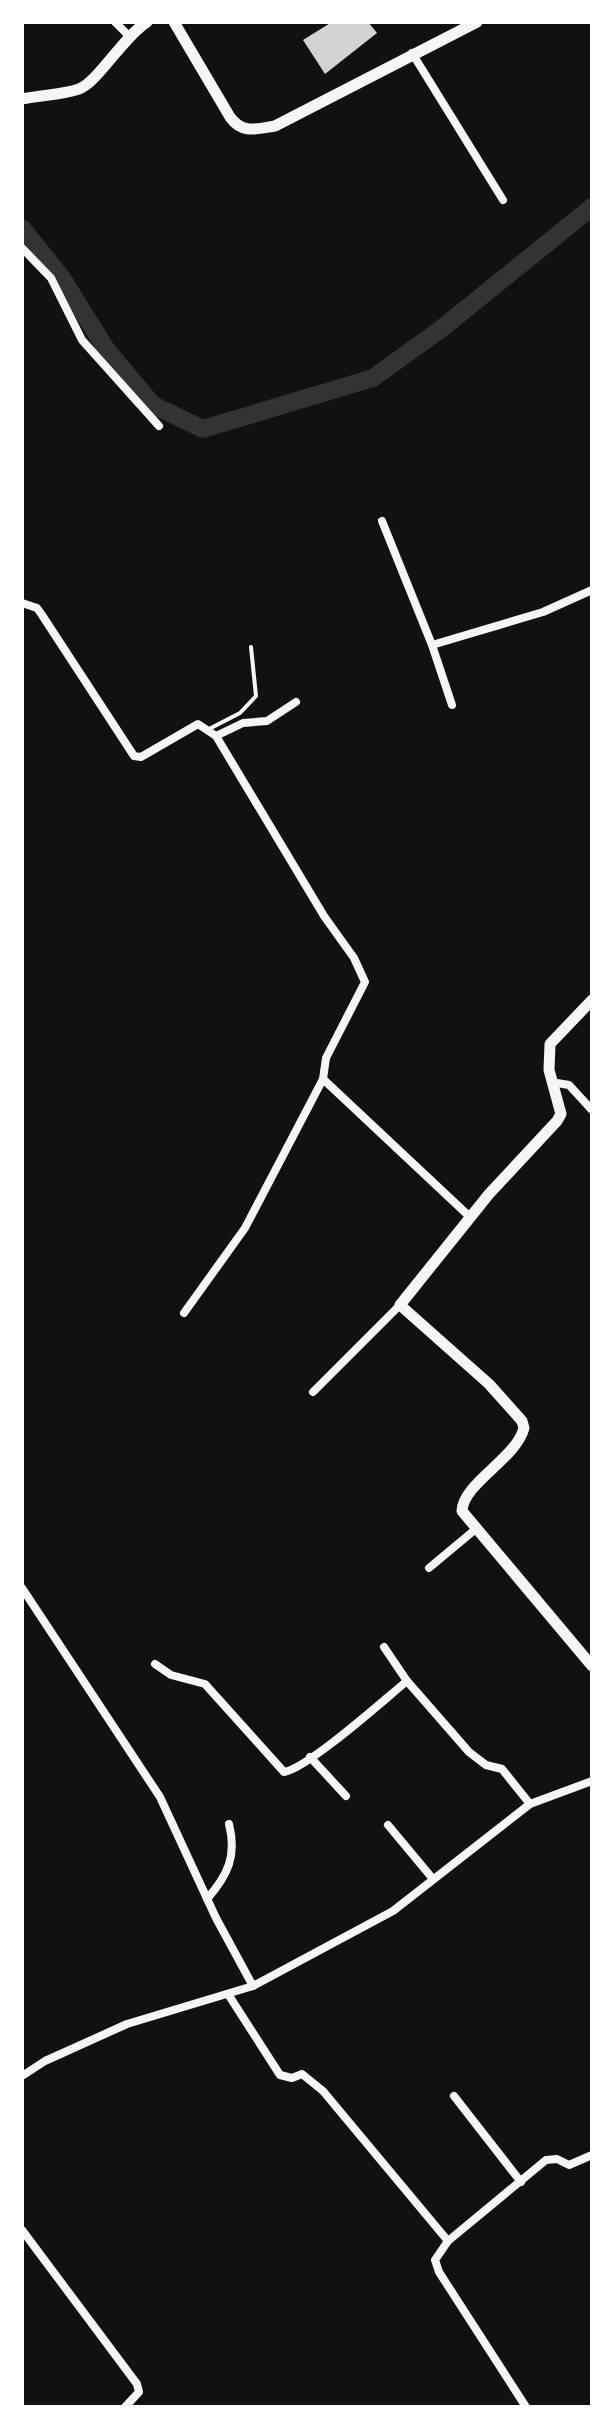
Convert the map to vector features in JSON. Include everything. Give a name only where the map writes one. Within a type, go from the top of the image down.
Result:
[{"type":"street","points":[[115,22],[128,35]]},
{"type":"street","points":[[22,99],[80,89],[90,82],[128,35],[147,22]]},
{"type":"street","points":[[181,25],[230,117],[244,130],[275,126],[411,53],[477,22]]},
{"type":"street","points":[[411,53],[503,200]]},
{"type":"street","points":[[22,248],[51,278],[82,340],[159,426]]},
{"type":"street","points":[[382,521],[432,645],[452,705]]},
{"type":"street","points":[[432,645],[543,612],[592,590]]},
{"type":"street","points":[[22,603],[37,608],[134,756],[141,757],[191,726],[198,724],[213,733],[324,916],[354,958],[365,982],[326,1058],[323,1079],[245,1228],[184,1313]]},
{"type":"street","points":[[213,733],[243,723],[267,721],[296,702]]},
{"type":"street","points":[[313,1392],[400,1305],[470,1217],[557,1121],[561,1114],[551,1082],[550,1044],[592,1000]]},
{"type":"street","points":[[323,1079],[470,1217]]},
{"type":"street","points":[[551,1082],[569,1085],[592,1110]]},
{"type":"street","points":[[400,1305],[489,1384],[522,1421],[524,1428],[515,1447],[462,1503],[466,1519],[477,1528],[592,1666]]},
{"type":"street","points":[[429,1568],[477,1528]]},
{"type":"street","points":[[22,1588],[160,1797],[207,1899],[253,1986]]},
{"type":"street","points":[[384,1647],[407,1681],[469,1752],[486,1765],[502,1769],[530,1804]]},
{"type":"street","points":[[155,1664],[171,1675],[205,1684],[282,1771],[291,1771],[407,1681]]},
{"type":"street","points":[[310,1757],[346,1796]]},
{"type":"street","points":[[22,2076],[45,2061],[127,2024],[253,1986],[393,1911],[530,1804],[592,1781]]},
{"type":"street","points":[[207,1899],[228,1871],[233,1841],[229,1824]]},
{"type":"street","points":[[388,1825],[433,1879]]},
{"type":"street","points":[[228,1994],[280,2075],[292,2078],[302,2074],[323,2091],[448,2241]]},
{"type":"street","points":[[454,2096],[521,2182]]},
{"type":"street","points":[[526,2407],[439,2272],[435,2260],[448,2241],[546,2160],[557,2159],[569,2165],[592,2155]]},
{"type":"street","points":[[22,2230],[137,2384],[139,2392],[125,2407]]},
{"type":"lane","points":[[213,733],[240,713],[256,696],[251,647]]},
{"type":"building","points":[[332,22],[368,22],[377,33],[325,74],[303,40]]},
{"type":"waterway","points":[[22,228],[62,278],[106,349],[153,405],[203,429],[373,378],[441,329],[592,207]]}]
